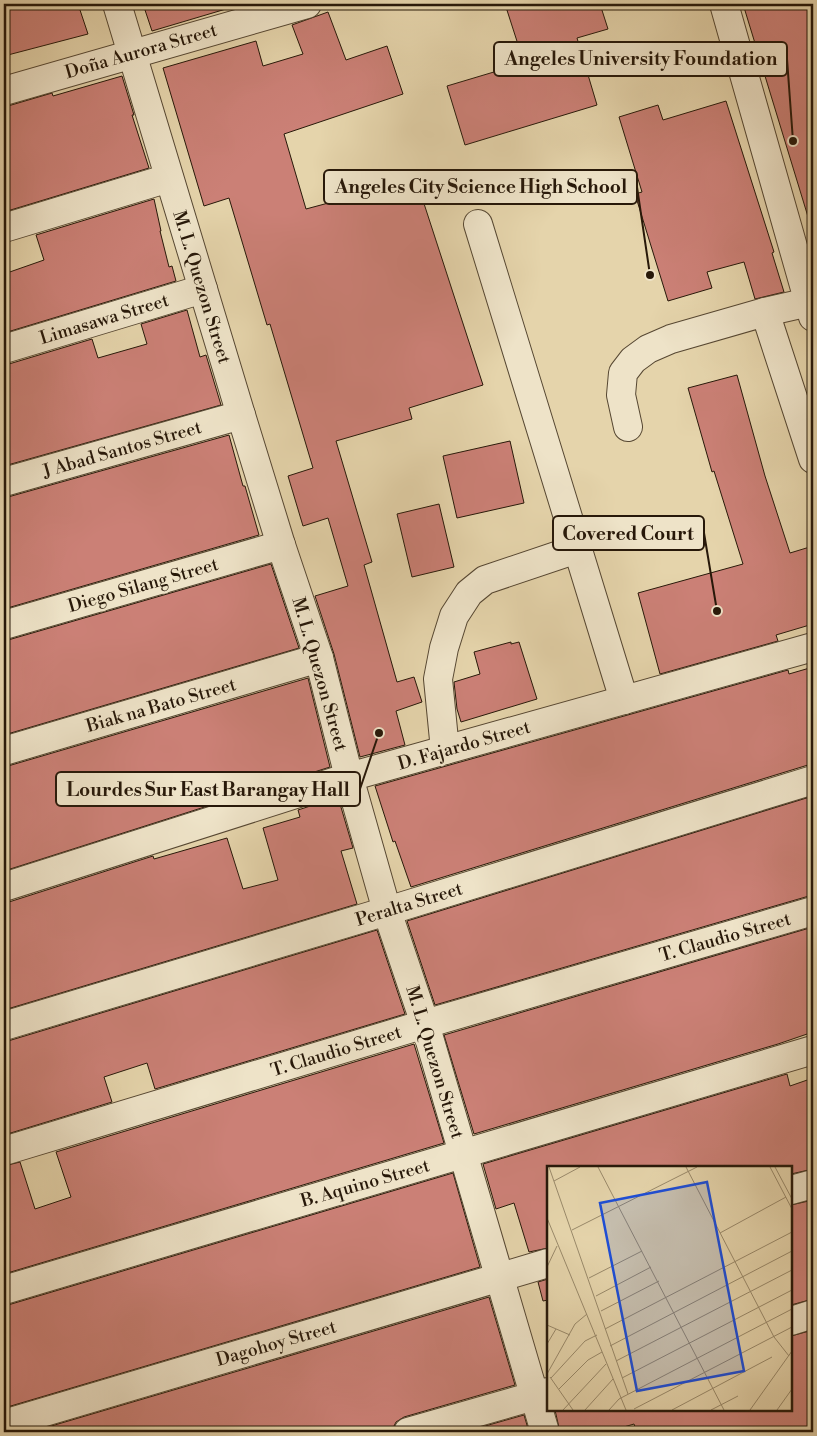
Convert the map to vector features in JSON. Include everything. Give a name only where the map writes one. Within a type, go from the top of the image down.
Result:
[{"type":"street","name":"M. L. Quezon Street","points":[[117,4],[241,415],[319,658],[349,777],[387,911],[425,1024],[500,1277],[541,1394],[545,1432]]},
{"type":"street","name":"Doña Aurora Street","points":[[4,91],[307,4]]},
{"type":"street","points":[[628,427],[621,395],[623,373],[634,360],[648,349],[671,339],[765,312],[811,310],[724,4]]},
{"type":"street","points":[[4,228],[169,178]]},
{"type":"street","points":[[478,224],[624,700]]},
{"type":"street","name":"Limasawa Street","points":[[4,349],[203,289]]},
{"type":"street","points":[[765,312],[813,459]]},
{"type":"street","name":"J Abad Santos Street","points":[[4,482],[241,415]]},
{"type":"street","name":"Diego Silang Street","points":[[4,626],[282,545]]},
{"type":"street","points":[[445,750],[438,679],[444,648],[454,616],[469,592],[485,580],[577,549]]},
{"type":"street","name":"D. Fajardo Street","points":[[4,888],[349,777],[813,647]]},
{"type":"street","name":"Biak na Bato Street","points":[[4,751],[319,658]]},
{"type":"street","name":"Peralta Street","points":[[4,1026],[813,780]]},
{"type":"street","name":"T. Claudio Street","points":[[4,1150],[425,1024],[813,912]]},
{"type":"street","name":"B. Aquino Street","points":[[4,1290],[813,1050]]},
{"type":"street","points":[[792,1190],[813,1184]]},
{"type":"street","name":"Dagohoy Street","points":[[4,1424],[547,1263]]},
{"type":"street","points":[[792,1321],[813,1314]]},
{"type":"street","points":[[408,1432],[541,1394]]},
{"type":"building","points":[[4,4],[78,4],[88,34],[4,56]]},
{"type":"building","points":[[143,4],[226,4],[226,9],[152,31]]},
{"type":"building","points":[[505,4],[600,4],[608,29],[577,38],[597,105],[465,145],[447,86],[524,63]]},
{"type":"building","points":[[743,4],[813,4],[813,219],[809,220]]},
{"type":"building","points":[[328,12],[346,60],[387,46],[403,94],[284,134],[306,209],[347,198],[348,201],[416,179],[483,385],[409,408],[412,419],[336,441],[372,562],[364,565],[397,682],[414,677],[422,702],[396,711],[405,745],[360,757],[334,654],[315,596],[348,586],[328,518],[303,526],[288,476],[313,468],[270,324],[267,325],[229,198],[204,206],[163,68],[256,41],[263,66],[303,54],[292,25]]},
{"type":"building","points":[[122,76],[149,168],[4,212],[4,106],[52,93],[53,96]]},
{"type":"building","points":[[726,101],[774,252],[772,253],[784,292],[755,299],[744,262],[707,272],[712,288],[668,301],[635,194],[642,192],[619,117],[658,105],[663,120]]},
{"type":"building","points":[[154,199],[169,267],[172,266],[176,281],[4,333],[4,274],[44,260],[36,235]]},
{"type":"building","points":[[187,310],[200,357],[206,355],[221,405],[4,466],[4,364],[92,339],[98,358],[147,344],[141,324]]},
{"type":"building","points":[[737,375],[765,476],[790,553],[813,546],[813,624],[776,635],[778,641],[660,674],[638,593],[743,564],[714,471],[712,472],[688,388]]},
{"type":"building","points":[[229,435],[259,535],[4,609],[4,497]]},
{"type":"building","points":[[510,441],[524,503],[457,518],[443,456]]},
{"type":"building","points":[[439,504],[454,567],[412,577],[397,514]]},
{"type":"building","points":[[271,564],[299,648],[4,735],[4,640]]},
{"type":"building","points":[[511,642],[511,644],[519,642],[537,699],[461,722],[457,709],[454,682],[480,674],[474,652]]},
{"type":"building","points":[[813,667],[813,765],[411,887],[395,841],[393,842],[375,786],[788,670],[789,674]]},
{"type":"building","points":[[308,678],[330,767],[4,871],[4,766]]},
{"type":"building","points":[[813,796],[813,896],[435,1005],[407,921]]},
{"type":"building","points":[[338,797],[353,848],[341,851],[357,904],[4,1010],[4,902],[153,856],[154,859],[227,838],[243,889],[278,880],[263,828],[300,817],[298,810]]},
{"type":"building","points":[[813,927],[813,1032],[474,1134],[444,1035]]},
{"type":"building","points":[[377,930],[405,1014],[155,1089],[147,1063],[104,1077],[112,1102],[4,1135],[4,1041]]},
{"type":"building","points":[[414,1044],[444,1143],[4,1274],[4,1166],[20,1162],[35,1209],[71,1197],[56,1152]]},
{"type":"building","points":[[787,1074],[790,1086],[813,1078],[813,1169],[792,1174],[792,1166],[547,1166],[547,1248],[529,1252],[514,1203],[496,1209],[483,1164]]},
{"type":"building","points":[[453,1173],[480,1267],[4,1408],[4,1305]]},
{"type":"building","points":[[813,1200],[813,1299],[792,1305],[792,1205]]},
{"type":"building","points":[[547,1279],[547,1300],[543,1301],[538,1282]]},
{"type":"building","points":[[489,1297],[515,1385],[404,1417],[396,1422],[393,1432],[31,1432]]},
{"type":"building","points":[[813,1330],[813,1432],[637,1432],[634,1424],[607,1432],[560,1432],[555,1411],[792,1411],[792,1336]]},
{"type":"building","points":[[524,1415],[529,1432],[464,1432]]},
{"type":"place","name":"Angeles University Foundation","points":[[793,141]]},
{"type":"place","name":"Angeles City Science High School","points":[[650,275]]},
{"type":"place","name":"Covered Court","points":[[717,611]]},
{"type":"place","name":"Lourdes Sur East Barangay Hall","points":[[379,733]]}]
